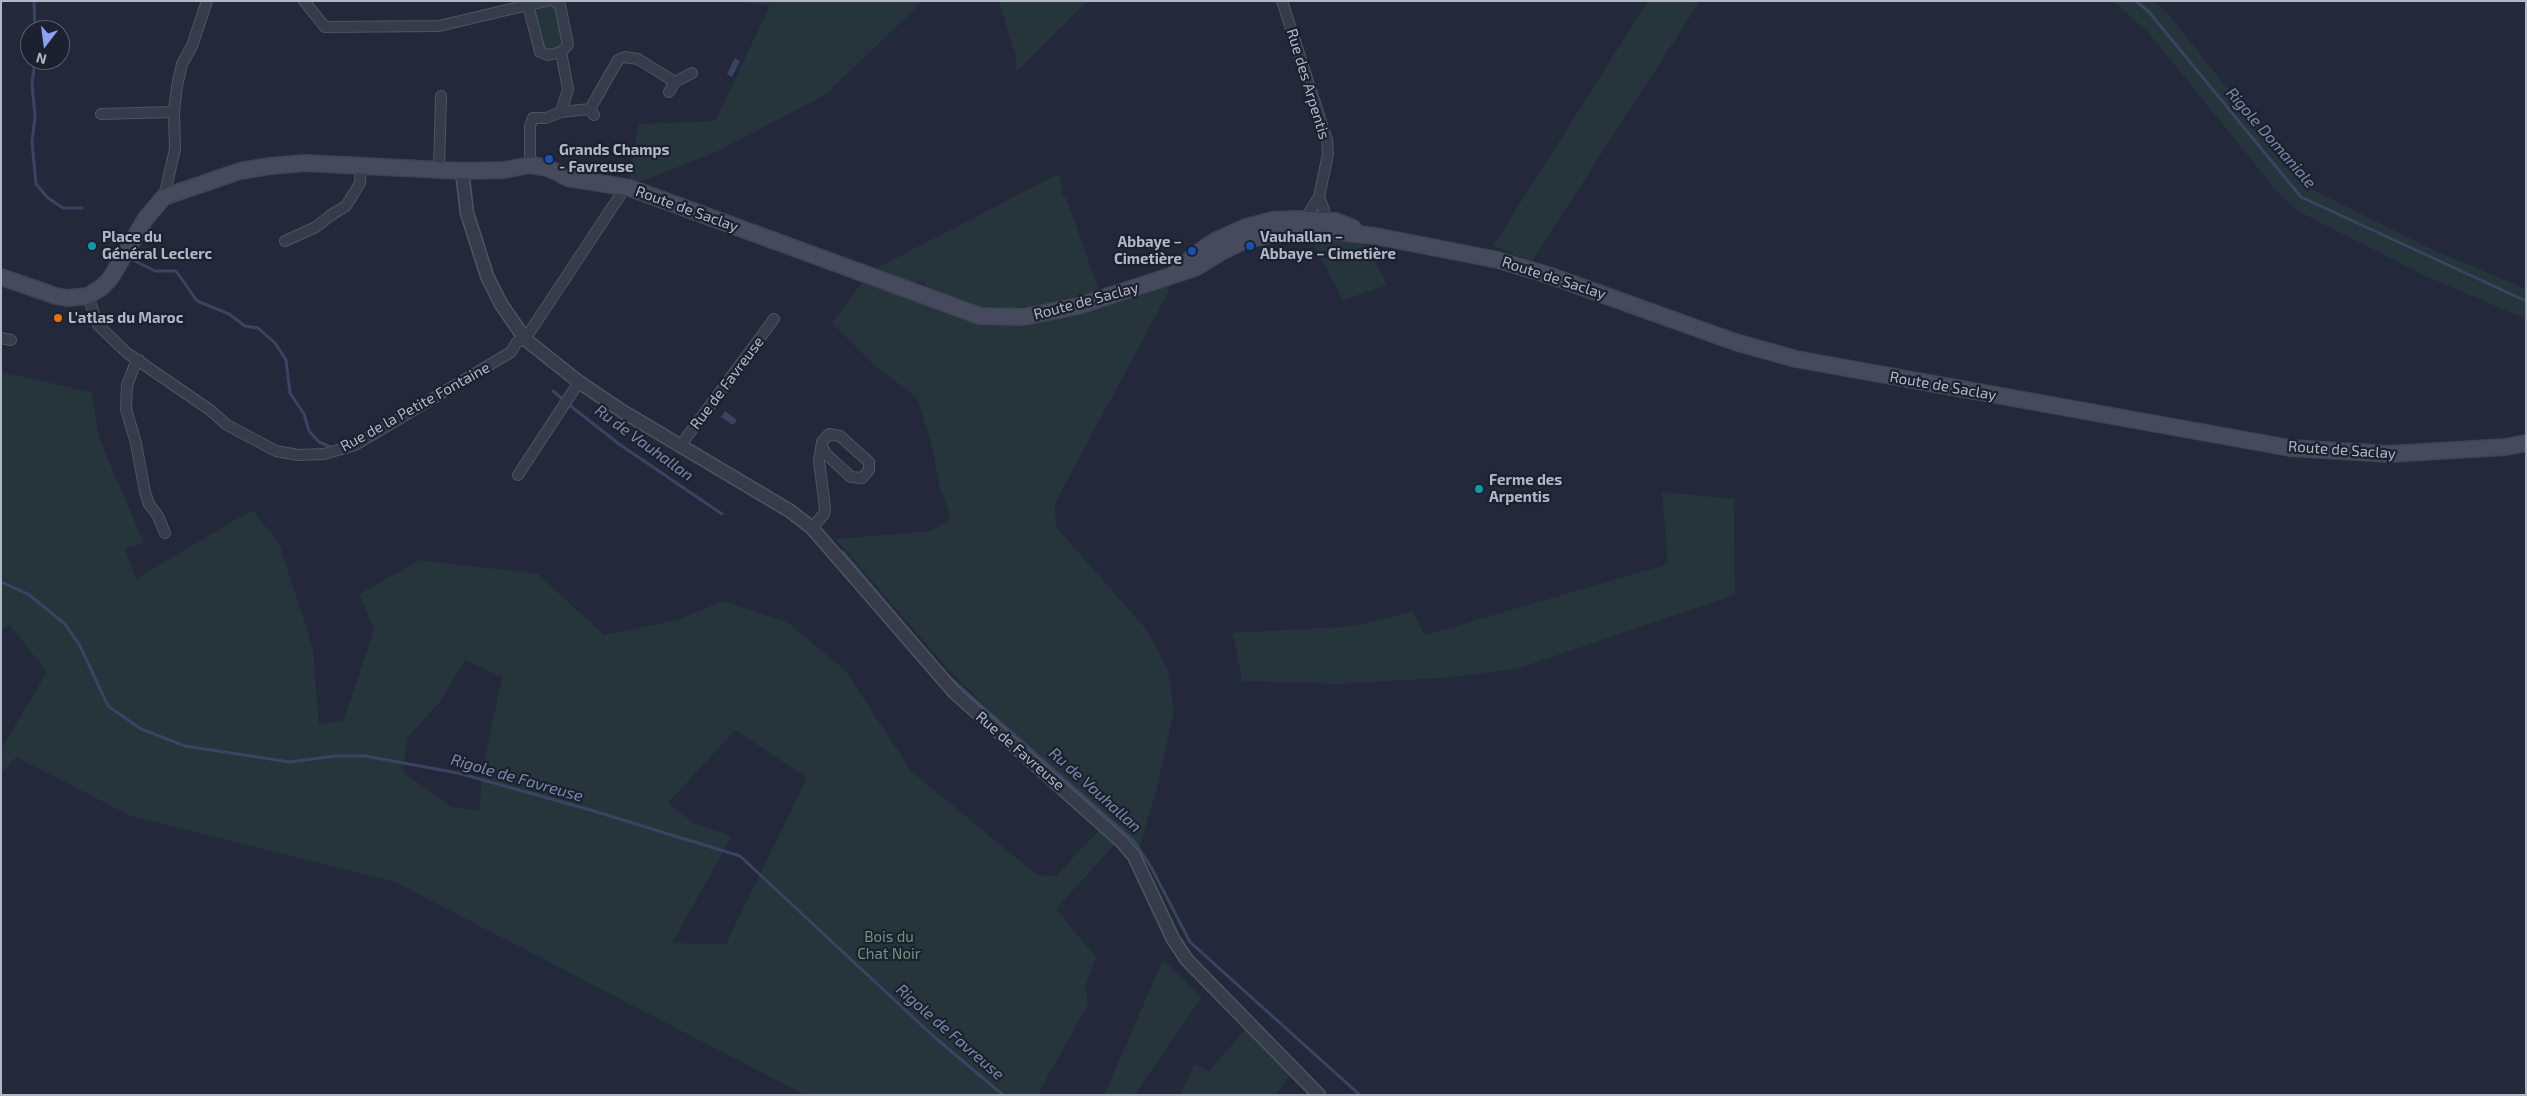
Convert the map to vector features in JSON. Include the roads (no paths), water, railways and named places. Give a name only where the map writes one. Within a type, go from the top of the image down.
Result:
[{"type":"main road","name":"Route de Saclay","points":[[88,296],[110,279],[146,218],[164,197],[210,180],[270,166],[305,163],[462,171],[504,170],[530,165],[548,168],[568,178],[625,188],[980,316],[1008,318],[1045,314],[1126,292],[1195,268],[1221,252],[1246,240],[1274,233],[1313,230],[1375,236],[1448,249],[1527,268],[1772,354],[2290,448],[2324,452],[2389,454],[2506,447],[2526,443]]},
{"type":"main road","name":"Route de Saclay","points":[[1174,274],[1196,254],[1215,241],[1246,227],[1273,220],[1324,219],[1375,236]]},
{"type":"main road","points":[[1,277],[56,296],[67,298],[88,296]]},
{"type":"street","points":[[164,197],[175,148],[174,112],[182,64],[195,38],[207,1]]},
{"type":"street","points":[[304,1],[325,27],[439,26],[546,1]]},
{"type":"street","points":[[528,5],[540,52],[548,55],[561,52],[568,46],[560,5],[554,1]]},
{"type":"street","name":"Rue des Arpentis","points":[[1282,1],[1327,140],[1328,154],[1319,198],[1305,218]]},
{"type":"street","points":[[561,52],[568,89],[561,112]]},
{"type":"street","points":[[530,165],[530,126],[533,118],[546,118],[561,112],[592,112],[618,60],[626,57],[638,59],[675,82]]},
{"type":"street","points":[[669,92],[675,82],[692,72]]},
{"type":"street","points":[[439,170],[441,96]]},
{"type":"street","points":[[101,114],[174,112]]},
{"type":"street","points":[[285,240],[316,227],[346,206],[360,183],[361,165]]},
{"type":"street","name":"Rue de Favreuse","points":[[462,171],[467,213],[487,276],[501,304],[525,339],[579,382],[680,446],[790,511],[812,528],[955,693],[1122,842],[1134,856],[1173,939],[1187,960],[1319,1095]]},
{"type":"street","name":"Rue de la Petite Fontaine","points":[[88,296],[98,325],[127,353],[250,439],[276,451],[313,456],[338,451],[361,441],[511,352],[517,342],[525,339],[625,188]]},
{"type":"street","name":"Rue des Arpentis","points":[[1319,198],[1324,210],[1324,219]]},
{"type":"street","name":"Route de Saclay","points":[[1274,233],[1284,226],[1320,225],[1324,219]]},
{"type":"street","name":"Rue de Favreuse","points":[[680,446],[774,319]]},
{"type":"street","points":[[139,360],[134,366],[127,385],[126,410],[136,443],[145,492],[149,504],[158,516],[165,533]]},
{"type":"street","points":[[518,474],[579,382]]},
{"type":"street","points":[[812,528],[824,514],[825,508],[819,461],[823,448],[822,442],[829,434],[840,436],[869,462],[869,470],[862,478],[851,477],[826,454],[823,448]]},
{"type":"water","points":[[735,58],[740,61],[732,77],[727,74]]},
{"type":"water","points":[[725,411],[737,420],[733,425],[721,417]]},
{"type":"waterway","name":"Ru de Vauhallan","points":[[34,1],[35,20]]},
{"type":"waterway","name":"Rigole Domaniale","points":[[2136,1],[2149,12],[2301,197],[2526,301]]},
{"type":"waterway","name":"Ru de Vauhallan","points":[[34,70],[32,84],[35,116],[32,142],[36,184],[48,198],[63,208],[82,208]]},
{"type":"waterway","name":"Ru de Vauhallan","points":[[133,260],[155,271],[176,271],[197,301],[229,314],[245,326],[258,328],[275,343],[286,360],[290,393],[304,414],[309,431],[319,442],[333,448]]},
{"type":"waterway","name":"Ru de Vauhallan","points":[[553,391],[564,400]]},
{"type":"waterway","name":"Ru de Vauhallan","points":[[568,404],[619,444],[722,514]]},
{"type":"waterway","name":"Ru de Vauhallan","points":[[843,552],[946,674],[1134,841],[1151,867],[1190,942],[1360,1095]]},
{"type":"waterway","name":"Rigole de Favreuse","points":[[1,582],[28,594],[65,624],[80,646],[108,706],[141,729],[185,746],[290,762],[335,756],[365,756],[458,773],[587,809],[740,856],[932,1035],[1003,1095]]},
{"type":"place","name":"Grands Champs - Favreuse","points":[[549,159]]},
{"type":"place","name":"Place du Général Leclerc","points":[[92,246]]},
{"type":"place","name":"Vauhallan – Abbaye – Cimetière","points":[[1250,246]]},
{"type":"place","name":"Abbaye – Cimetière","points":[[1192,251]]},
{"type":"place","name":"L'atlas du Maroc","points":[[58,318]]},
{"type":"place","name":"Ferme des Arpentis","points":[[1479,489]]},
{"type":"park label","name":"Bois du Chat Noir","points":[[889,946]]}]
